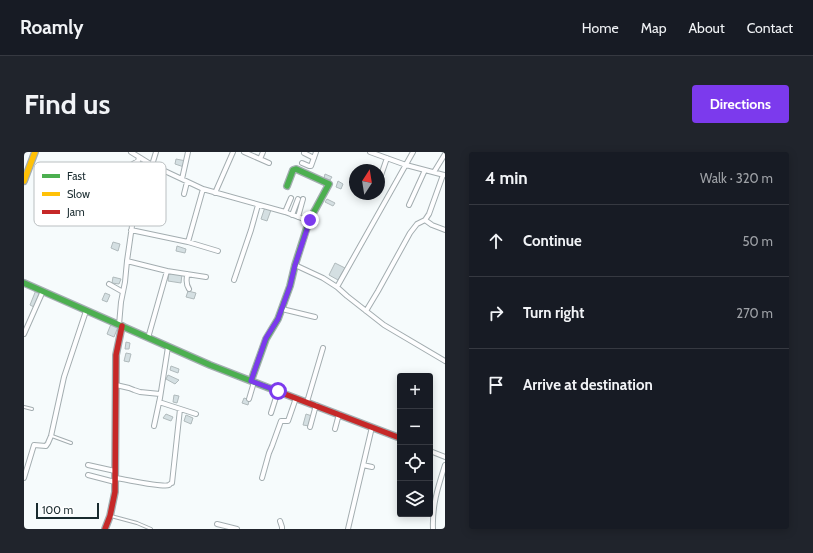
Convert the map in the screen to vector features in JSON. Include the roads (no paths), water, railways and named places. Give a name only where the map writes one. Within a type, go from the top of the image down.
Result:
[{"type":"street","points":[[24,181],[35,152]]},
{"type":"street","points":[[130,152],[148,162]]},
{"type":"street","points":[[155,162],[156,152]]},
{"type":"street","points":[[182,179],[188,152]]},
{"type":"street","points":[[215,193],[233,152]]},
{"type":"street","points":[[245,152],[269,163]]},
{"type":"street","points":[[260,159],[263,152]]},
{"type":"street","points":[[304,152],[314,158]]},
{"type":"street","points":[[302,163],[310,166],[316,152]]},
{"type":"street","points":[[366,310],[410,233],[417,224],[425,220],[429,214],[444,175],[406,165],[371,152]]},
{"type":"street","points":[[337,287],[413,152]]},
{"type":"street","points":[[434,172],[445,154]]},
{"type":"street","points":[[136,162],[139,157]]},
{"type":"street","points":[[385,164],[387,158]]},
{"type":"street","points":[[249,400],[252,381],[266,338],[278,319],[282,309],[310,220],[329,184],[296,169],[293,170],[287,186]]},
{"type":"street","points":[[409,205],[425,170]]},
{"type":"street","points":[[166,171],[203,189],[310,220]]},
{"type":"street","points":[[184,194],[187,182]]},
{"type":"street","points":[[188,242],[203,189]]},
{"type":"street","points":[[285,212],[291,198]]},
{"type":"street","points":[[292,215],[298,199]]},
{"type":"street","points":[[298,217],[303,199]]},
{"type":"street","points":[[234,280],[258,205]]},
{"type":"street","points":[[425,220],[432,225],[445,230]]},
{"type":"street","points":[[105,529],[114,498],[116,355],[120,326],[121,302],[132,226]]},
{"type":"street","points":[[131,230],[188,242],[218,251]]},
{"type":"street","points":[[127,261],[167,271],[206,277]]},
{"type":"street","points":[[295,265],[323,278],[337,287],[384,324],[445,361]]},
{"type":"street","points":[[148,338],[167,271]]},
{"type":"street","points":[[187,274],[186,286],[189,289]]},
{"type":"street","points":[[24,283],[210,365],[397,437]]},
{"type":"street","points":[[109,284],[123,292]]},
{"type":"street","points":[[24,334],[43,291]]},
{"type":"street","points":[[282,309],[315,317]]},
{"type":"street","points":[[24,478],[34,445],[46,446],[51,436],[64,378],[86,311]]},
{"type":"street","points":[[154,426],[168,347]]},
{"type":"street","points":[[306,402],[323,348]]},
{"type":"street","points":[[116,385],[134,390],[160,394]]},
{"type":"street","points":[[271,413],[278,391]]},
{"type":"street","points":[[262,478],[278,427],[281,421],[288,421],[296,398]]},
{"type":"street","points":[[159,402],[196,414]]},
{"type":"street","points":[[310,427],[316,405]]},
{"type":"street","points":[[88,475],[115,480],[170,485],[172,483],[180,409]]},
{"type":"street","points":[[335,429],[339,414]]},
{"type":"street","points":[[348,529],[372,427]]},
{"type":"street","points":[[433,452],[445,457]]},
{"type":"street","points":[[88,465],[115,471]]},
{"type":"street","points":[[363,465],[372,468]]},
{"type":"street","points":[[432,529],[437,487],[445,465]]},
{"type":"street","points":[[280,521],[282,529]]},
{"type":"street","points":[[217,524],[237,529]]},
{"type":"lane","points":[[24,407],[32,409]]},
{"type":"lane","points":[[51,436],[71,443]]},
{"type":"lane","points":[[110,516],[137,523],[151,529]]}]
